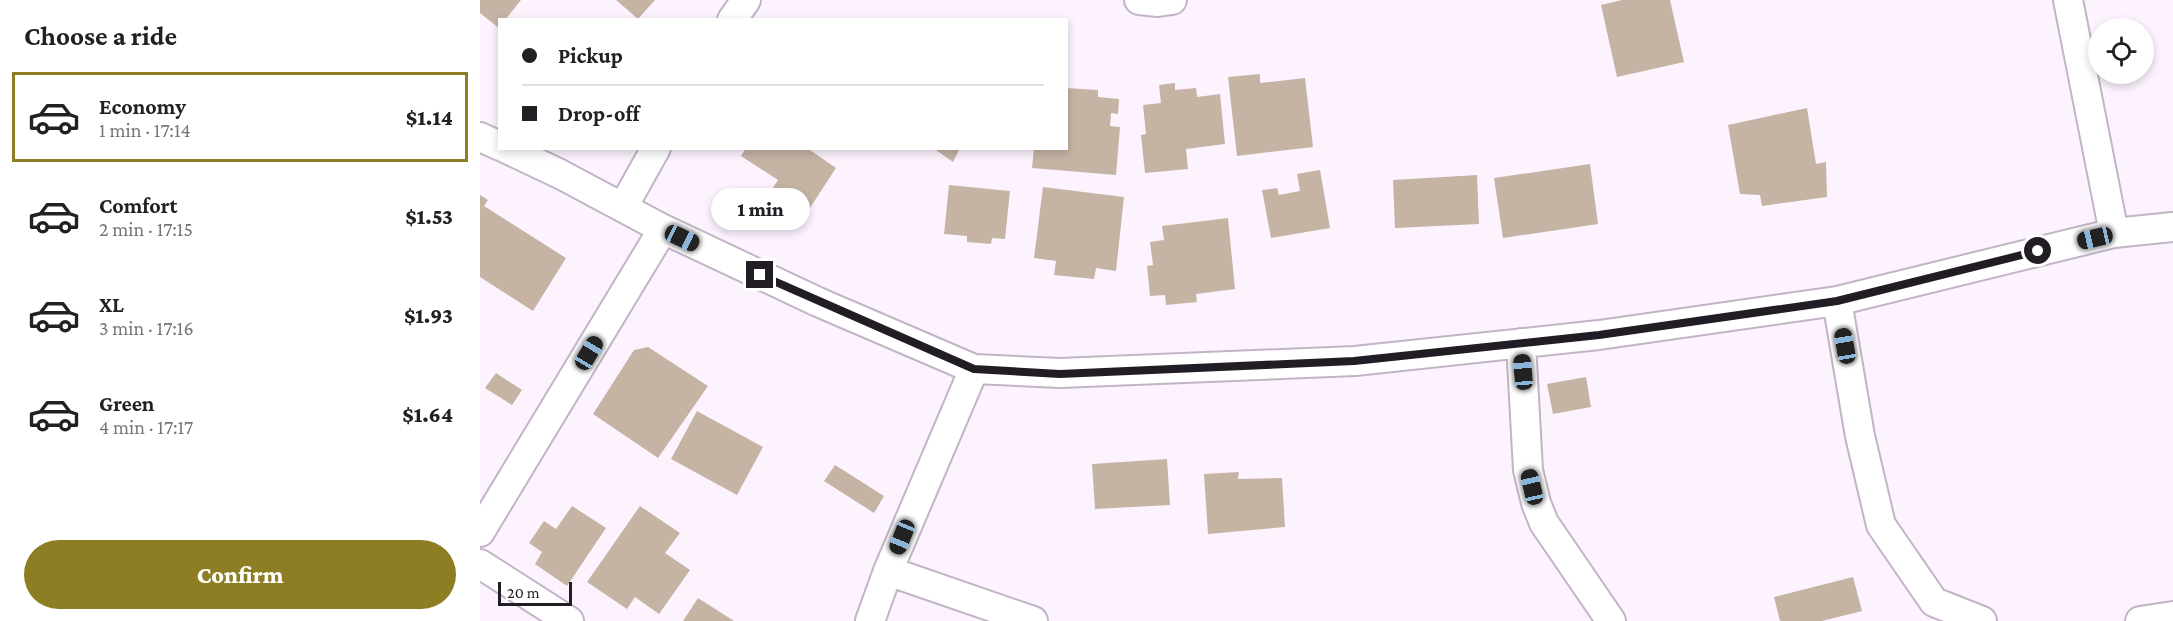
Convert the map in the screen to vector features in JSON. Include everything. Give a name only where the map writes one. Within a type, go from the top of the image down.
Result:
[{"type":"street","points":[[733,18],[746,0]]},
{"type":"street","points":[[1139,0],[1158,2],[1172,0]]},
{"type":"street","points":[[2068,0],[2114,233]]},
{"type":"street","points":[[480,137],[498,145]]},
{"type":"street","points":[[509,150],[663,229],[818,302],[974,369],[1060,374],[1354,361],[1599,335],[1837,301],[2114,233],[2173,226]]},
{"type":"street","points":[[623,207],[655,150]]},
{"type":"street","points":[[480,532],[663,229]]},
{"type":"street","points":[[1837,301],[1860,435],[1881,525],[1934,602],[1982,621]]},
{"type":"street","points":[[1521,343],[1528,470],[1536,503],[1544,523],[1611,621]]},
{"type":"street","points":[[870,621],[888,572],[974,369]]},
{"type":"street","points":[[480,564],[569,621]]},
{"type":"street","points":[[888,572],[1033,621]]},
{"type":"street","points":[[2140,621],[2173,616]]},
{"type":"building","points":[[480,0],[521,0],[507,18],[498,18],[498,27],[480,13]]},
{"type":"building","points":[[616,0],[655,0],[637,18]]},
{"type":"building","points":[[1622,0],[1670,0],[1684,62],[1617,77],[1601,5]]},
{"type":"building","points":[[1260,74],[1260,83],[1305,78],[1313,147],[1237,156],[1228,77]]},
{"type":"building","points":[[1175,83],[1175,90],[1196,88],[1197,97],[1220,94],[1225,144],[1186,149],[1188,169],[1145,173],[1141,135],[1146,134],[1143,105],[1161,103],[1159,85]]},
{"type":"building","points":[[1068,88],[1098,90],[1098,97],[1119,99],[1118,114],[1111,113],[1110,126],[1120,127],[1116,175],[1032,168],[1034,150],[1068,150]]},
{"type":"building","points":[[1807,108],[1816,164],[1826,162],[1827,197],[1762,206],[1760,195],[1740,194],[1728,125]]},
{"type":"building","points":[[745,150],[810,150],[836,168],[804,217],[790,208],[793,203],[772,189],[778,180],[741,156]]},
{"type":"building","points":[[936,150],[959,150],[953,162]]},
{"type":"building","points":[[1590,164],[1598,224],[1503,238],[1494,178]]},
{"type":"building","points":[[1320,170],[1330,228],[1271,238],[1262,190],[1277,188],[1279,195],[1300,191],[1297,174]]},
{"type":"building","points":[[1477,175],[1479,224],[1395,228],[1393,180]]},
{"type":"building","points":[[949,185],[1010,191],[1005,239],[992,238],[991,244],[967,242],[967,236],[944,234]]},
{"type":"building","points":[[1043,187],[1124,197],[1116,271],[1096,268],[1094,279],[1054,275],[1056,261],[1034,258]]},
{"type":"building","points":[[480,195],[488,200],[484,206],[566,258],[533,311],[480,277]]},
{"type":"building","points":[[1228,218],[1235,289],[1196,294],[1197,302],[1166,305],[1165,295],[1150,296],[1147,266],[1153,265],[1150,242],[1164,240],[1162,226]]},
{"type":"building","points":[[648,347],[708,386],[658,458],[593,414],[634,350]]},
{"type":"building","points":[[496,373],[522,390],[512,405],[485,388]]},
{"type":"building","points":[[1586,377],[1591,407],[1553,414],[1547,384]]},
{"type":"building","points":[[697,411],[763,447],[737,495],[671,459]]},
{"type":"building","points":[[1167,459],[1170,505],[1095,509],[1092,464]]},
{"type":"building","points":[[835,465],[884,496],[874,513],[824,481]]},
{"type":"building","points":[[1239,472],[1238,479],[1282,478],[1285,527],[1208,534],[1204,474]]},
{"type":"building","points":[[572,506],[606,528],[567,586],[535,564],[542,552],[529,543],[544,521],[556,529]]},
{"type":"building","points":[[640,506],[680,533],[665,553],[690,570],[659,614],[635,597],[627,609],[587,582]]},
{"type":"building","points":[[1853,577],[1862,611],[1822,621],[1780,621],[1774,597]]},
{"type":"building","points":[[698,598],[734,621],[683,621]]},
{"type":"route","points":[[760,275],[974,369],[1060,374],[1354,361],[1599,335],[1837,301],[2038,251]]}]
